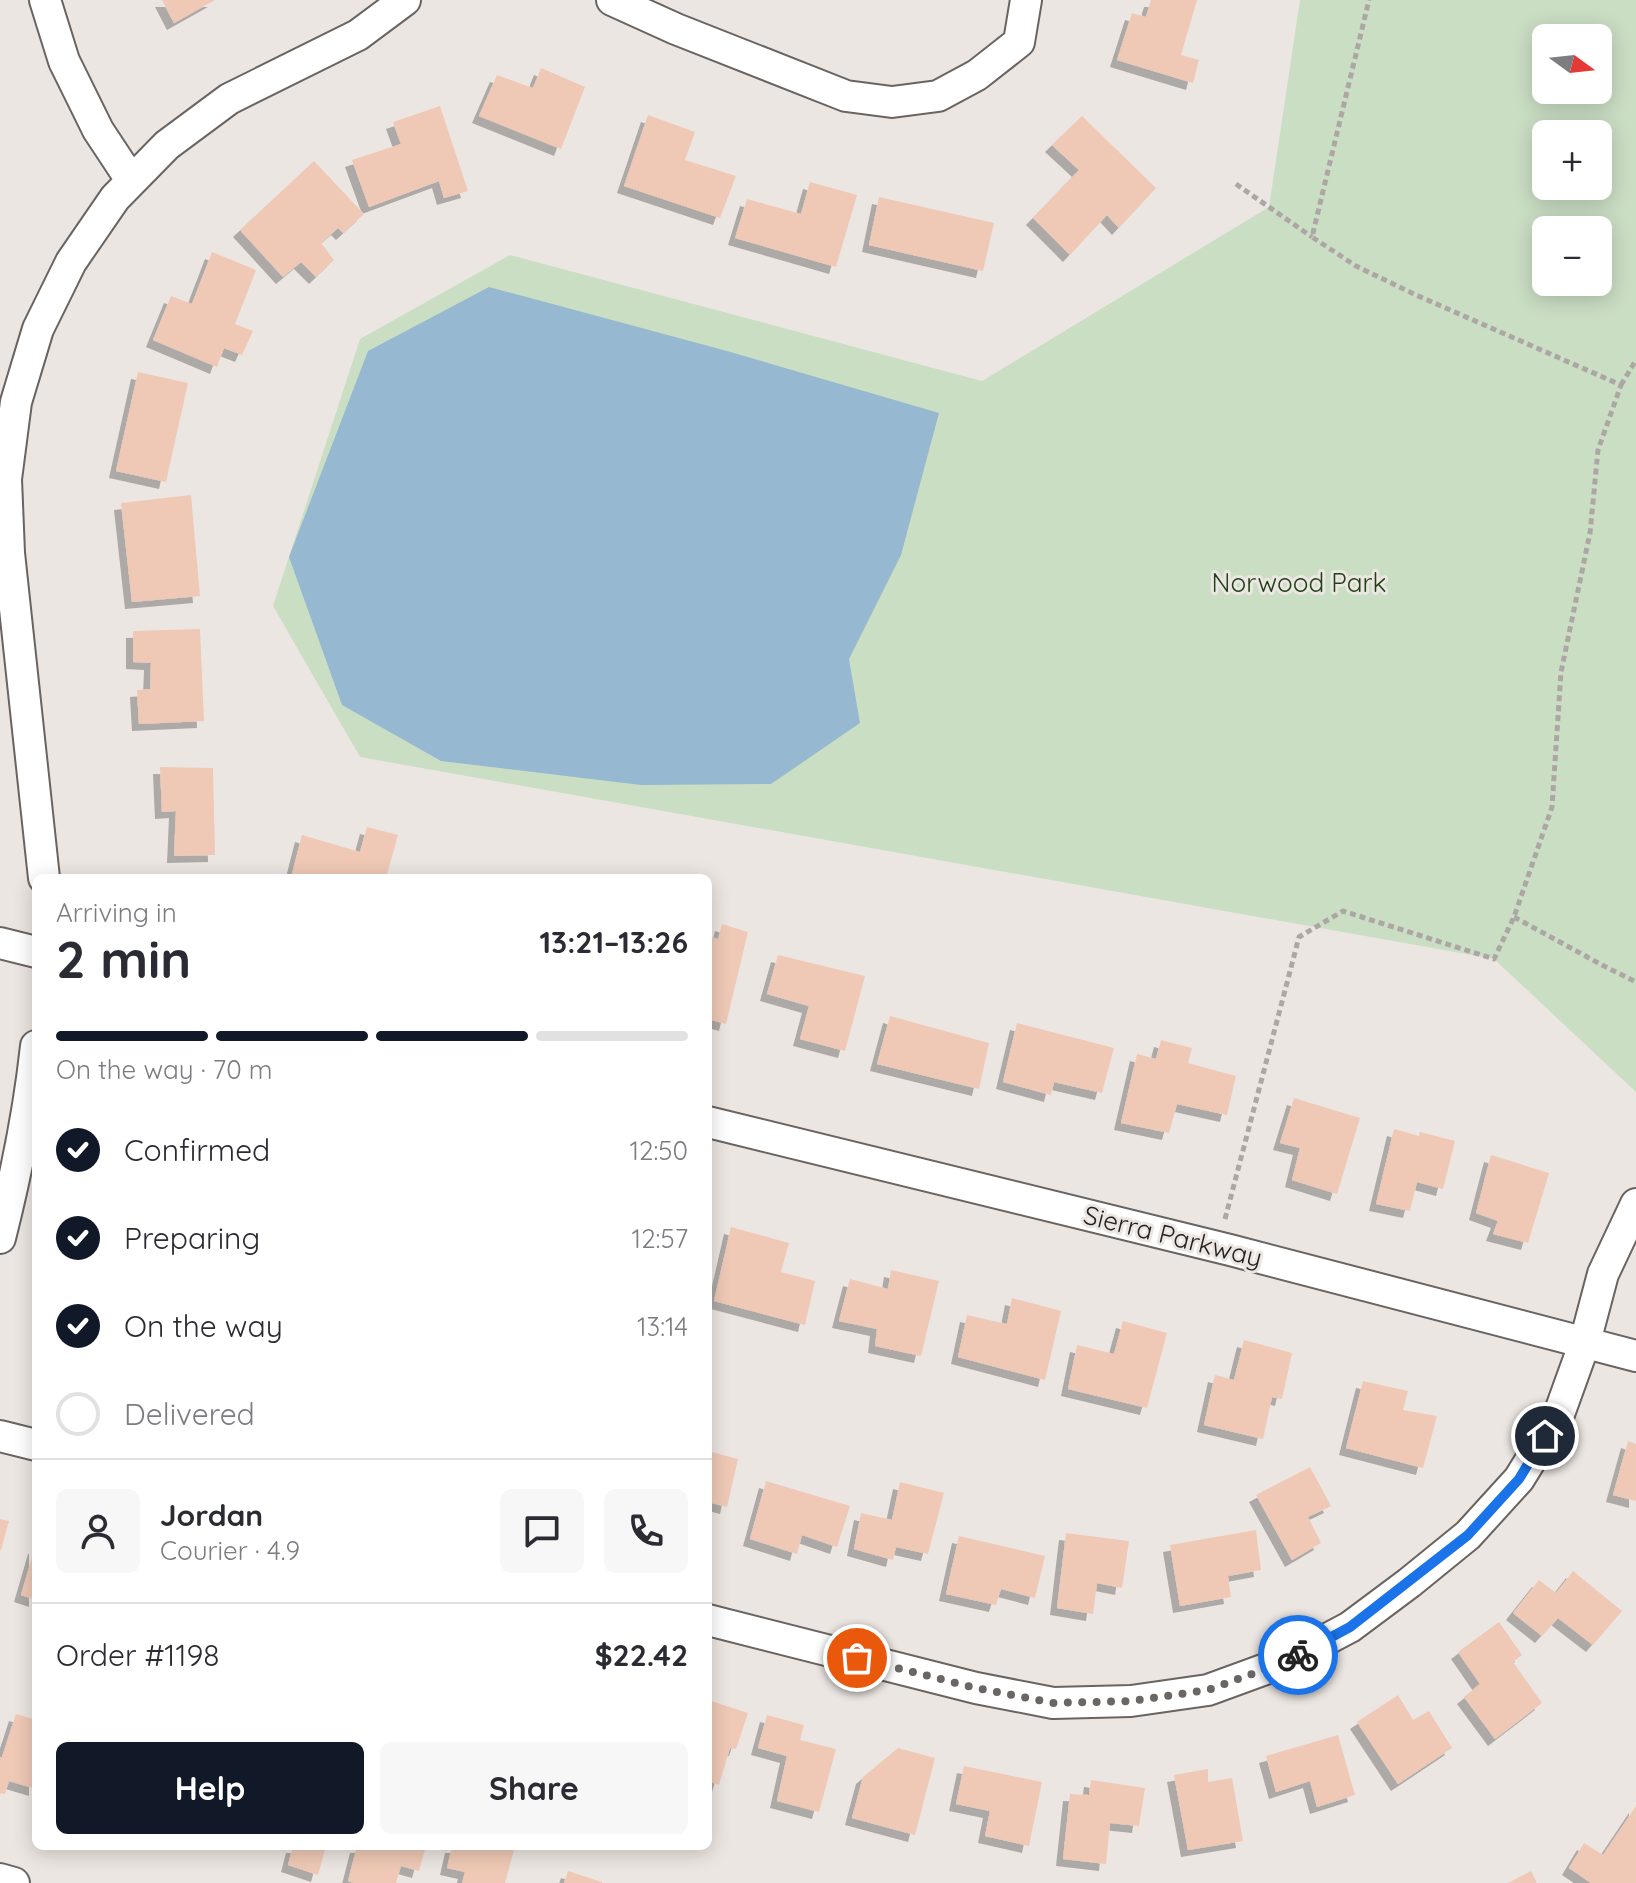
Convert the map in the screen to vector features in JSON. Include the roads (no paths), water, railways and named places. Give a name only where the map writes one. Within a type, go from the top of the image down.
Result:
[{"type":"street","points":[[45,0],[64,61],[98,130],[131,180]]},
{"type":"street","points":[[44,874],[9,553],[6,479],[16,402],[38,329],[71,262],[115,198],[167,145],[229,99],[358,35],[405,0]]},
{"type":"street","points":[[612,0],[676,29],[846,96],[892,102],[938,96],[977,75],[1019,42],[1026,0]]},
{"type":"street","points":[[0,943],[32,951]]},
{"type":"street","points":[[0,1238],[32,1086]]},
{"type":"street","name":"Sierra Parkway","points":[[712,1123],[1218,1247],[1636,1356]]},
{"type":"street","points":[[712,1621],[976,1688],[1053,1703],[1131,1701],[1208,1690],[1282,1663],[1350,1627],[1468,1535],[1519,1479],[1559,1414],[1585,1342],[1603,1274],[1636,1204]]},
{"type":"street","points":[[0,1436],[32,1444]]},
{"type":"street","points":[[0,1879],[14,1883]]},
{"type":"water","points":[[489,287],[727,351],[939,413],[901,555],[849,659],[860,723],[771,784],[641,785],[441,761],[342,705],[289,557],[368,351]]},
{"type":"park label","name":"Norwood Park","points":[[1299,582]]}]
